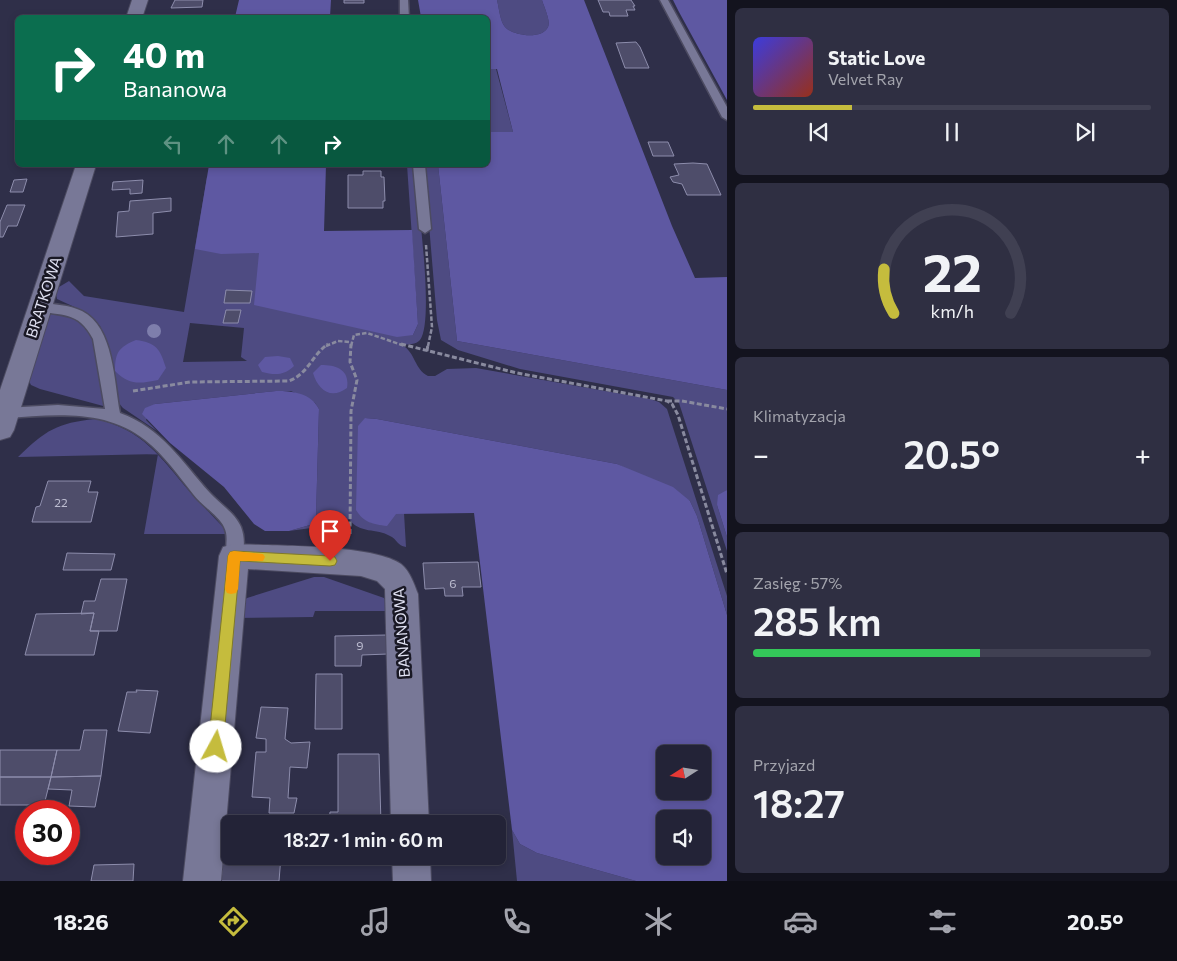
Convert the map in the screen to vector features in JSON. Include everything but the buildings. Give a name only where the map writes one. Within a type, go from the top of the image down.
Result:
[{"type":"street","points":[[135,15],[140,0]]},
{"type":"street","name":"BRATKOWA","points":[[3,421],[85,167]]},
{"type":"street","points":[[202,881],[234,556]]},
{"type":"street","name":"BANANOWA","points":[[234,556],[350,562],[376,566],[392,573],[399,583],[402,594],[410,815]]},
{"type":"street","points":[[411,865],[412,881]]},
{"type":"lane","points":[[404,0],[405,15]]},
{"type":"lane","points":[[664,0],[727,117]]},
{"type":"lane","points":[[419,167],[425,229]]},
{"type":"lane","points":[[40,306],[65,310],[89,320],[100,339],[113,416]]},
{"type":"lane","points":[[3,421],[70,410],[113,416],[143,431],[235,528],[234,556]]},
{"type":"path","points":[[425,229],[432,328],[427,351]]},
{"type":"path","points":[[350,562],[351,411],[357,380],[350,362],[350,342],[354,335],[364,332],[427,351],[517,373],[667,401],[682,401],[727,409]]},
{"type":"path","points":[[110,397],[159,385],[230,380],[281,382],[293,380],[302,374],[327,344],[334,341],[350,342]]},
{"type":"path","points":[[667,401],[672,404],[678,415],[727,574]]},
{"type":"shaded area","points":[[239,0],[331,0],[330,15],[235,15]]},
{"type":"shaded area","points":[[418,0],[497,0],[505,27],[514,33],[534,35],[545,31],[549,24],[542,0],[584,0],[672,226],[695,278],[727,277],[727,390],[457,341],[438,167],[490,167],[490,132],[513,132],[497,69],[490,69],[490,15],[421,15]]},
{"type":"shaded area","points":[[497,0],[542,0],[548,18],[548,27],[540,34],[514,33],[505,27]]},
{"type":"shaded area","points":[[673,0],[727,0],[727,100],[679,12]]},
{"type":"shaded area","points":[[490,69],[496,69],[513,132],[490,132]]},
{"type":"shaded area","points":[[209,167],[326,167],[324,231],[412,230],[418,324],[413,335],[397,337],[254,305],[259,253],[221,254],[195,249]]},
{"type":"shaded area","points":[[407,167],[414,167],[424,256],[426,309],[424,328],[420,340],[414,344],[402,345],[410,352],[423,373],[428,376],[435,376],[447,369],[476,368],[659,402],[667,409],[727,596],[727,615],[697,516],[690,501],[617,464],[365,418],[396,514],[404,513],[406,547],[385,534],[358,527],[349,519],[341,524],[289,531],[310,525],[316,517],[319,409],[315,403],[291,391],[276,391],[155,404],[146,420],[157,431],[123,408],[116,400],[106,342],[100,326],[81,310],[57,299],[56,294],[59,287],[69,281],[84,296],[184,312],[207,177],[413,335],[418,324]],"holes":[[[190,323],[244,328],[241,357],[247,361],[183,362]]]},
{"type":"shaded area","points":[[424,167],[438,167],[457,341],[727,390],[727,490],[717,505],[727,537],[727,551],[679,403],[673,397],[520,369],[458,350],[441,340],[437,320]]},
{"type":"shaded area","points":[[58,312],[79,321],[90,332],[107,407],[31,385],[29,381],[46,320],[51,314]]},
{"type":"shaded area","points":[[136,340],[153,345],[162,356],[166,368],[158,380],[145,382],[130,381],[115,371],[119,351]]},
{"type":"shaded area","points":[[278,356],[290,358],[294,366],[286,372],[279,374],[262,372],[258,365],[265,357]]},
{"type":"shaded area","points":[[321,365],[332,366],[341,370],[346,377],[347,388],[331,393],[322,388],[313,373]]},
{"type":"shaded area","points":[[276,391],[295,392],[306,396],[319,409],[316,517],[310,525],[289,531],[265,531],[254,524],[224,487],[170,443],[142,414],[145,408],[155,404]]},
{"type":"shaded area","points":[[365,418],[617,464],[673,487],[690,501],[697,516],[727,615],[727,881],[636,881],[537,853],[520,844],[512,830],[474,513],[396,514],[387,526],[366,520],[356,510],[358,426]]},
{"type":"shaded area","points":[[95,419],[126,430],[138,437],[157,454],[18,457],[36,440],[53,429],[71,423]]},
{"type":"shaded area","points":[[158,455],[190,492],[230,534],[144,534]]},
{"type":"shaded area","points":[[727,490],[727,537],[717,505],[718,495]]},
{"type":"shaded area","points":[[314,577],[324,577],[384,598],[392,611],[315,611],[313,617],[232,618],[236,607],[247,598]]},
{"type":"shaded area","points":[[512,830],[520,844],[537,853],[636,881],[517,881]]},
{"type":"slow traffic","points":[[231,589],[234,556],[259,557]]},
{"type":"route","points":[[216,747],[234,556],[330,561]]}]
